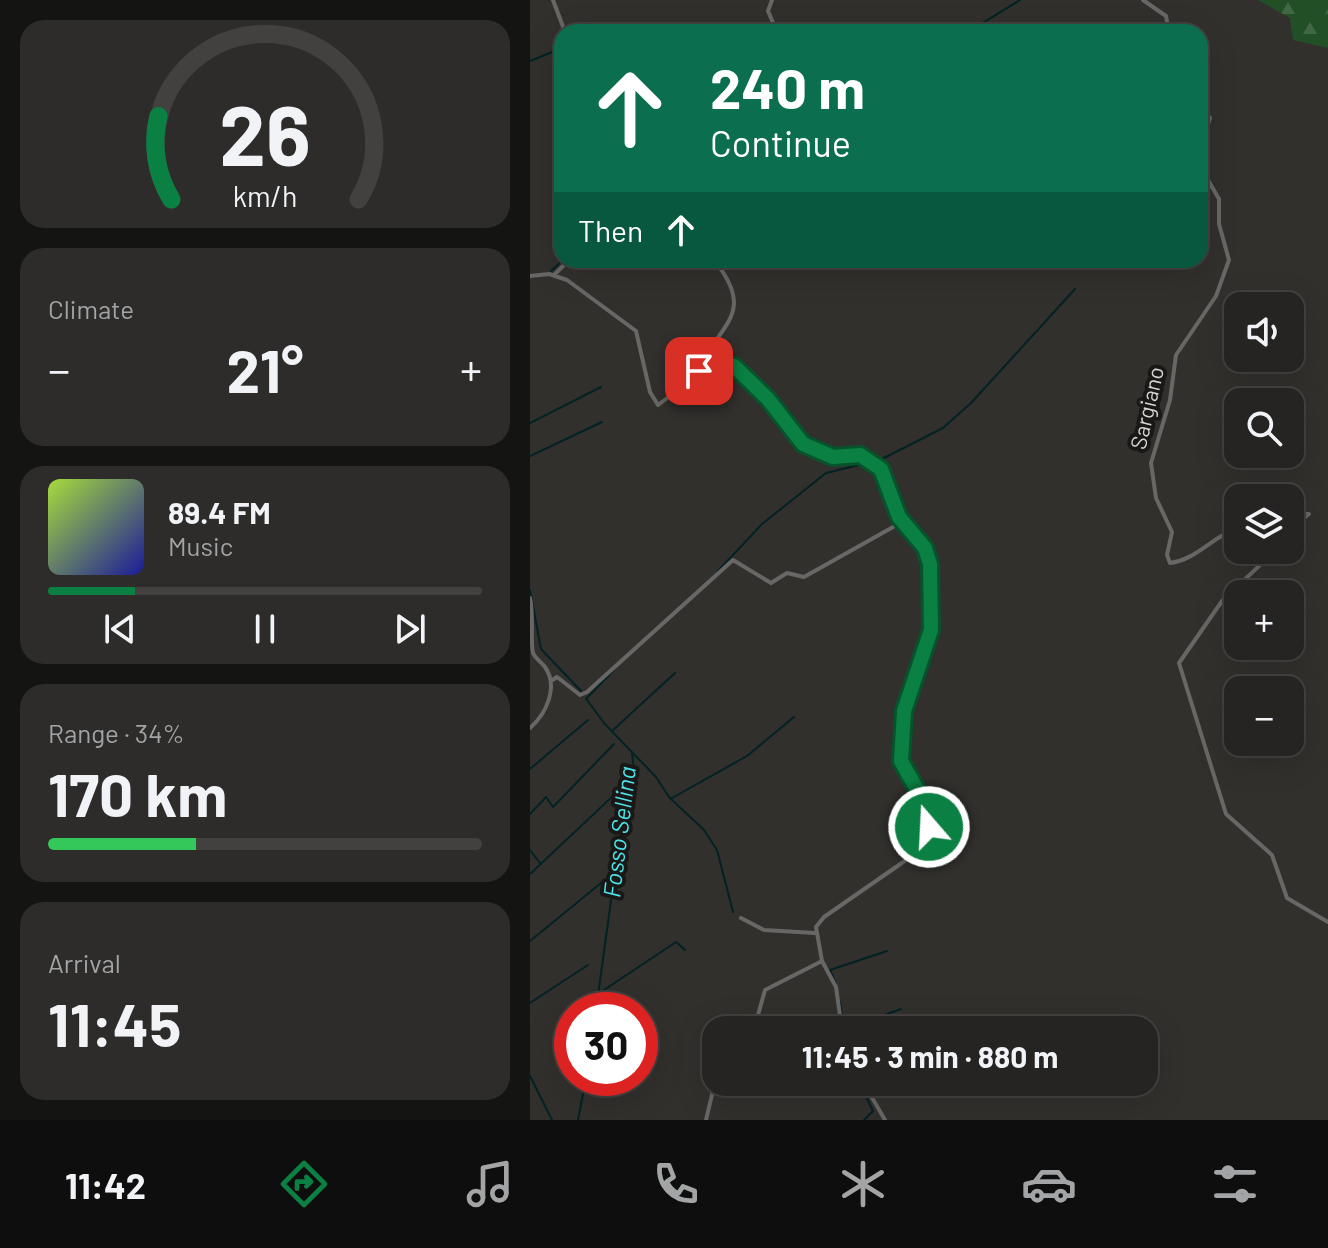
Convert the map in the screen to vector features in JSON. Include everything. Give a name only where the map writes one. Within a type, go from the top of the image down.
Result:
[{"type":"street","points":[[553,0],[562,24]]},
{"type":"street","points":[[772,0],[768,11],[774,24]]},
{"type":"street","points":[[1143,0],[1166,16],[1168,24]]},
{"type":"street","name":"Sargiano","points":[[1208,180],[1219,199],[1219,224],[1229,260],[1216,296],[1176,355],[1170,400],[1151,463],[1156,498],[1172,532],[1167,555],[1170,563],[1186,561],[1204,545],[1224,535]]},
{"type":"street","points":[[554,275],[561,268]]},
{"type":"street","points":[[699,374],[731,321],[733,295],[727,276],[720,268]]},
{"type":"street","points":[[530,276],[554,275],[577,286],[636,331],[650,392],[658,405],[699,374],[729,363],[775,407],[794,434],[814,451],[833,457],[860,455],[881,469],[891,502],[902,522],[925,548],[930,580],[931,630],[904,711],[901,761],[924,802],[929,827],[909,858],[824,917],[815,933],[822,961],[836,987],[840,1016]]},
{"type":"street","points":[[551,681],[557,677],[580,695],[587,692],[733,560],[771,583],[787,573],[804,577],[902,522]]},
{"type":"street","points":[[1261,564],[1222,601],[1179,663],[1181,676],[1191,693],[1226,814],[1272,855],[1287,898],[1328,922]]},
{"type":"street","points":[[530,598],[531,652],[547,669],[551,681],[549,702],[542,718],[530,728]]},
{"type":"street","points":[[741,918],[764,930],[815,933]]},
{"type":"street","points":[[757,1016],[765,990],[822,961]]},
{"type":"street","points":[[706,1120],[712,1096]]},
{"type":"street","points":[[871,1096],[885,1120]]},
{"type":"green space","points":[[1258,0],[1328,0],[1328,48],[1293,40],[1290,18]]},
{"type":"waterway","points":[[981,24],[1020,0]]},
{"type":"waterway","points":[[530,61],[554,51]]},
{"type":"waterway","points":[[551,271],[554,268]]},
{"type":"waterway","points":[[717,572],[762,524],[826,473],[880,460],[943,428],[971,403],[1075,289]]},
{"type":"waterway","points":[[530,423],[601,387]]},
{"type":"waterway","points":[[530,456],[602,422]]},
{"type":"waterway","name":"Fosso Sellina","points":[[530,590],[541,649],[581,691]]},
{"type":"waterway","points":[[586,699],[614,670]]},
{"type":"waterway","points":[[612,731],[675,673]]},
{"type":"waterway","points":[[587,700],[604,723],[656,777],[669,797],[704,830],[717,850],[733,912]]},
{"type":"waterway","points":[[672,798],[747,756],[794,717]]},
{"type":"waterway","points":[[530,769],[588,720]]},
{"type":"waterway","points":[[530,814],[546,797],[553,807],[614,744]]},
{"type":"waterway","name":"Fosso Sellina","points":[[598,992],[617,857],[634,769],[632,753]]},
{"type":"waterway","points":[[530,874],[615,794]]},
{"type":"waterway","points":[[530,850],[540,863]]},
{"type":"waterway","points":[[530,941],[601,883]]},
{"type":"waterway","points":[[601,992],[676,942],[685,950]]},
{"type":"waterway","points":[[836,984],[830,970],[887,951]]},
{"type":"waterway","points":[[530,1003],[588,965]]},
{"type":"waterway","points":[[840,1002],[842,1016]]},
{"type":"waterway","points":[[881,1016],[901,1009]]},
{"type":"waterway","points":[[530,1076],[552,1120]]},
{"type":"waterway","name":"Fosso Sellina","points":[[578,1120],[583,1096]]},
{"type":"waterway","points":[[864,1120],[873,1111],[866,1096]]},
{"type":"route","points":[[699,371],[699,374],[706,373],[729,363],[775,407],[803,444],[833,457],[860,455],[872,461],[881,469],[899,517],[925,548],[930,564],[931,630],[904,711],[901,761],[924,802],[929,827]]}]
